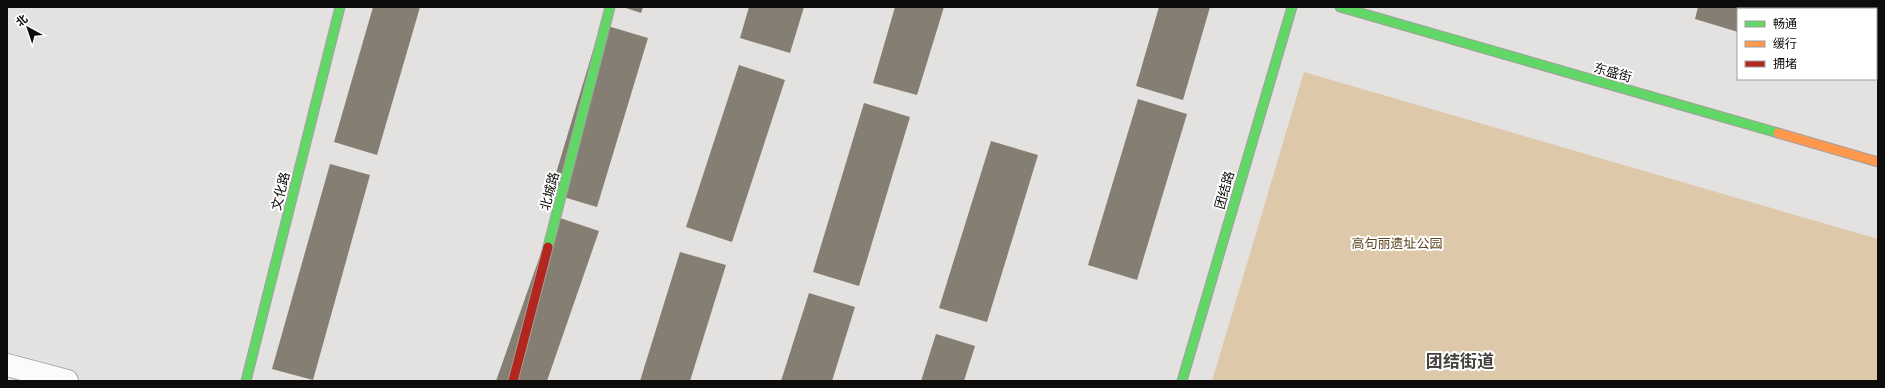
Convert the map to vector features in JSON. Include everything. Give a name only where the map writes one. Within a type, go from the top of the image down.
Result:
[{"type":"street","name":"文化路","points":[[246,381],[340,7]]},
{"type":"street","name":"北城路","points":[[513,381],[610,7]]},
{"type":"street","name":"团结路","points":[[1182,381],[1292,7]]},
{"type":"street","name":"东盛街","points":[[1340,7],[1878,162]]},
{"type":"street","points":[[7,365],[67,381]]},
{"type":"green space","name":"高句丽遗址公园","points":[[1304,72],[1878,239],[1878,381],[1212,381]]},
{"type":"building","points":[[373,7],[420,7],[377,155],[334,142]]},
{"type":"building","points":[[623,7],[643,7],[641,13]]},
{"type":"building","points":[[749,7],[804,7],[790,53],[740,38]]},
{"type":"building","points":[[895,7],[944,7],[917,95],[873,83]]},
{"type":"building","points":[[1159,7],[1210,7],[1183,100],[1136,86]]},
{"type":"building","points":[[1698,7],[1750,7],[1737,8],[1737,32],[1695,19]]},
{"type":"building","points":[[1878,7],[1877,24],[1877,8],[1840,8]]},
{"type":"building","points":[[601,24],[648,38],[597,207],[550,193]]},
{"type":"building","points":[[739,65],[785,80],[732,242],[686,227]]},
{"type":"building","points":[[1138,99],[1187,114],[1137,280],[1088,265]]},
{"type":"building","points":[[864,103],[910,117],[859,286],[813,272]]},
{"type":"building","points":[[991,141],[1038,155],[987,322],[939,308]]},
{"type":"building","points":[[330,164],[370,175],[313,380],[272,369]]},
{"type":"building","points":[[554,216],[599,231],[547,381],[496,381]]},
{"type":"building","points":[[680,252],[726,265],[690,381],[640,381]]},
{"type":"building","points":[[809,293],[855,307],[832,381],[781,381]]},
{"type":"building","points":[[936,334],[975,346],[964,381],[921,381]]},
{"type":"traffic: fast","points":[[246,381],[340,7]]},
{"type":"traffic: fast","points":[[548,247],[610,7]]},
{"type":"traffic: fast","points":[[1182,381],[1292,7]]},
{"type":"traffic: fast","points":[[1340,7],[1778,133]]},
{"type":"traffic: slow","points":[[1778,133],[1878,162]]},
{"type":"traffic: jam","points":[[513,381],[548,247]]},
{"type":"district","name":"团结街道","points":[[1460,361]]}]
